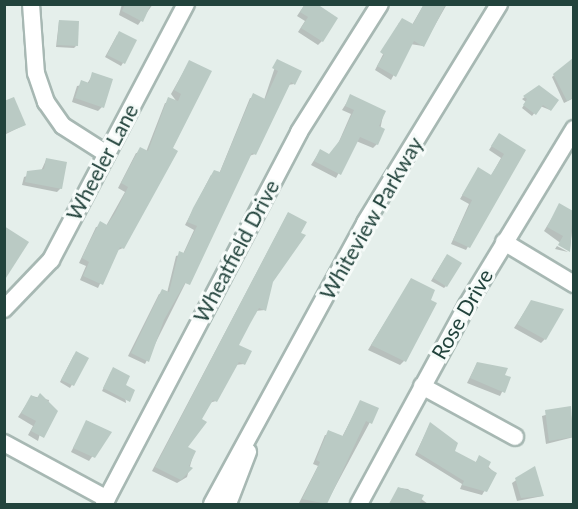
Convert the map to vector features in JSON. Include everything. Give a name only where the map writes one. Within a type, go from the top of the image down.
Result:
[{"type":"street","points":[[31,4],[34,65],[46,102],[63,126],[107,154]]},
{"type":"street","name":"Wheeler Lane","points":[[4,309],[48,266],[186,4]]},
{"type":"street","name":"Wheatfield Drive","points":[[105,502],[309,114],[380,4]]},
{"type":"street","name":"Whiteview Parkway","points":[[213,504],[253,436],[365,223],[498,4]]},
{"type":"street","name":"Rose Drive","points":[[359,504],[422,386],[504,242],[573,129]]},
{"type":"street","points":[[504,242],[573,284]]},
{"type":"street","points":[[422,386],[515,437]]},
{"type":"street","name":"Whiteview Parkway","points":[[228,504],[253,436]]},
{"type":"street","points":[[4,442],[105,502]]},
{"type":"building","points":[[125,4],[151,4],[143,22],[122,11]]},
{"type":"building","points":[[305,4],[317,4],[338,18],[323,42],[301,28],[308,17],[300,12]]},
{"type":"building","points":[[424,4],[446,4],[424,47],[414,41],[396,77],[377,66],[384,55],[380,52],[402,18],[413,24]]},
{"type":"building","points":[[59,20],[79,21],[78,46],[57,45]]},
{"type":"building","points":[[119,31],[137,40],[125,64],[107,55]]},
{"type":"building","points":[[573,58],[573,98],[567,101],[553,74]]},
{"type":"building","points":[[277,59],[302,71],[295,85],[291,82],[256,155],[252,153],[190,285],[185,283],[164,320],[149,362],[131,353],[162,289],[169,292],[179,251],[184,253],[197,226],[187,222],[193,208],[214,170],[220,172],[253,93],[265,99],[278,71],[272,68]]},
{"type":"building","points":[[189,60],[212,71],[173,148],[178,151],[124,249],[120,247],[103,285],[83,276],[89,262],[82,258],[100,221],[107,225],[115,213],[128,187],[121,183],[140,147],[148,151],[168,97],[178,101],[181,94],[174,90]]},
{"type":"building","points":[[92,72],[113,79],[104,108],[75,98],[81,80],[89,83]]},
{"type":"building","points":[[539,85],[559,100],[551,111],[543,105],[536,115],[523,105],[527,99],[523,96]]},
{"type":"building","points":[[350,94],[386,111],[379,126],[385,129],[378,145],[360,137],[341,175],[314,161],[320,149],[329,154],[340,140],[354,110],[345,106]]},
{"type":"building","points":[[14,97],[26,125],[4,134],[4,101]]},
{"type":"building","points":[[499,133],[526,150],[470,248],[453,240],[472,200],[462,195],[478,167],[491,175],[504,154],[491,146]]},
{"type":"building","points":[[46,158],[67,162],[62,189],[25,182],[27,171],[44,169]]},
{"type":"building","points":[[559,203],[573,211],[570,252],[558,245],[563,236],[547,227]]},
{"type":"building","points":[[288,212],[307,222],[301,233],[306,235],[273,282],[266,311],[259,308],[239,345],[252,351],[245,365],[239,362],[217,402],[213,400],[202,419],[207,422],[188,447],[196,451],[189,466],[193,468],[181,480],[155,467]]},
{"type":"building","points":[[4,226],[29,242],[4,281]]},
{"type":"building","points":[[447,254],[462,263],[447,287],[433,278]]},
{"type":"building","points":[[411,278],[435,290],[431,300],[437,303],[406,362],[371,345]]},
{"type":"building","points":[[531,300],[564,309],[546,340],[517,324]]},
{"type":"building","points":[[76,351],[89,358],[74,386],[61,380]]},
{"type":"building","points":[[477,362],[508,368],[505,375],[511,377],[505,393],[470,378]]},
{"type":"building","points":[[113,367],[130,376],[126,385],[135,390],[130,402],[103,388]]},
{"type":"building","points":[[40,393],[58,411],[44,438],[31,431],[36,421],[21,413],[31,395],[37,398]]},
{"type":"building","points":[[360,400],[379,408],[372,424],[366,421],[327,504],[302,499],[320,462],[316,460],[328,430],[343,436]]},
{"type":"building","points":[[571,406],[573,437],[549,441],[545,410]]},
{"type":"building","points":[[86,420],[112,432],[95,458],[73,448]]},
{"type":"building","points":[[430,422],[458,443],[455,451],[476,462],[479,455],[491,462],[488,468],[497,473],[487,492],[462,485],[464,481],[417,452]]},
{"type":"building","points":[[535,466],[544,496],[521,498],[515,478]]},
{"type":"building","points":[[398,487],[424,495],[419,504],[389,504]]}]
